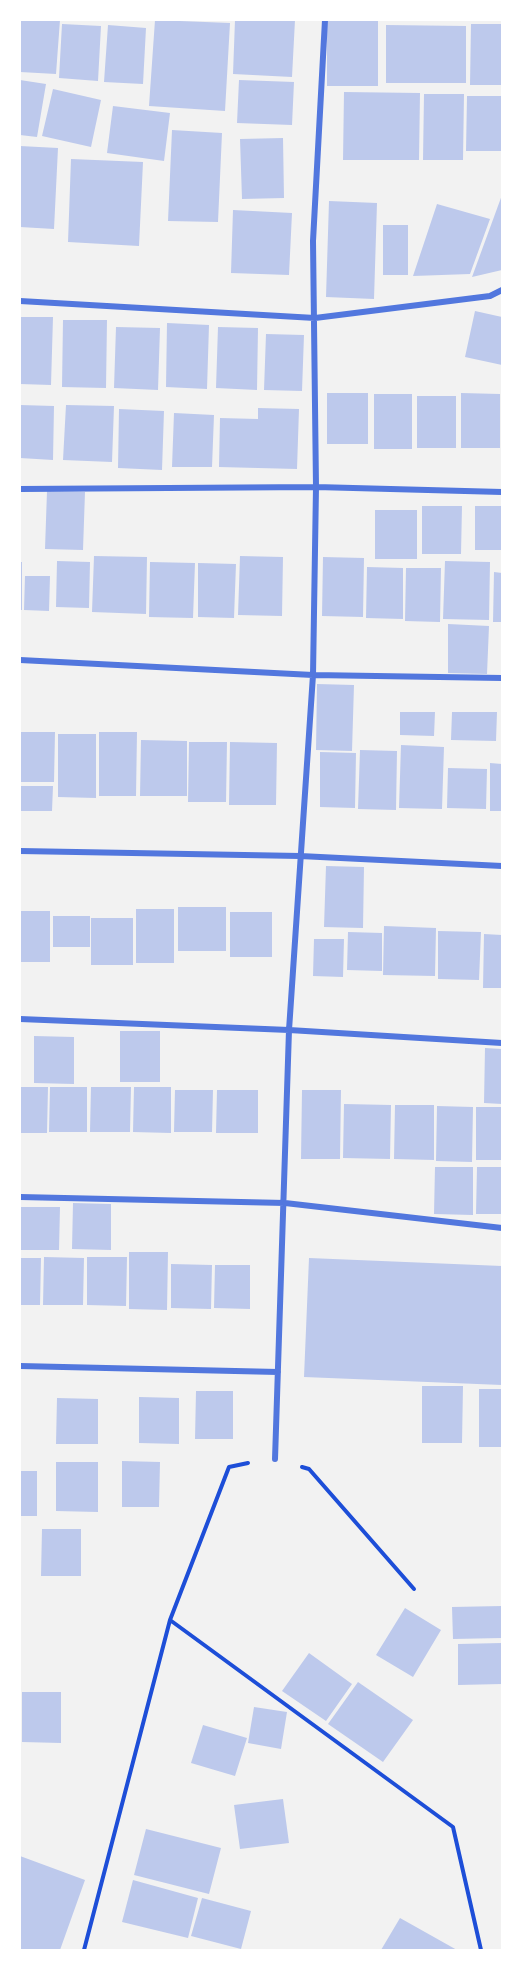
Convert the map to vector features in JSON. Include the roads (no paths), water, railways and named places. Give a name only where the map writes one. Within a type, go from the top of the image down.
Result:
[{"type":"street","points":[[274,1459],[285,1203],[289,1030],[313,675],[316,487],[313,241],[325,20]]},
{"type":"street","points":[[20,301],[315,318],[490,296],[502,290]]},
{"type":"street","points":[[20,489],[316,487],[502,492]]},
{"type":"street","points":[[20,660],[313,675],[502,678]]},
{"type":"street","points":[[20,851],[300,856],[502,866]]},
{"type":"street","points":[[20,1019],[289,1030],[502,1043]]},
{"type":"street","points":[[20,1197],[285,1203],[502,1228]]},
{"type":"street","points":[[20,1366],[278,1372]]}]
